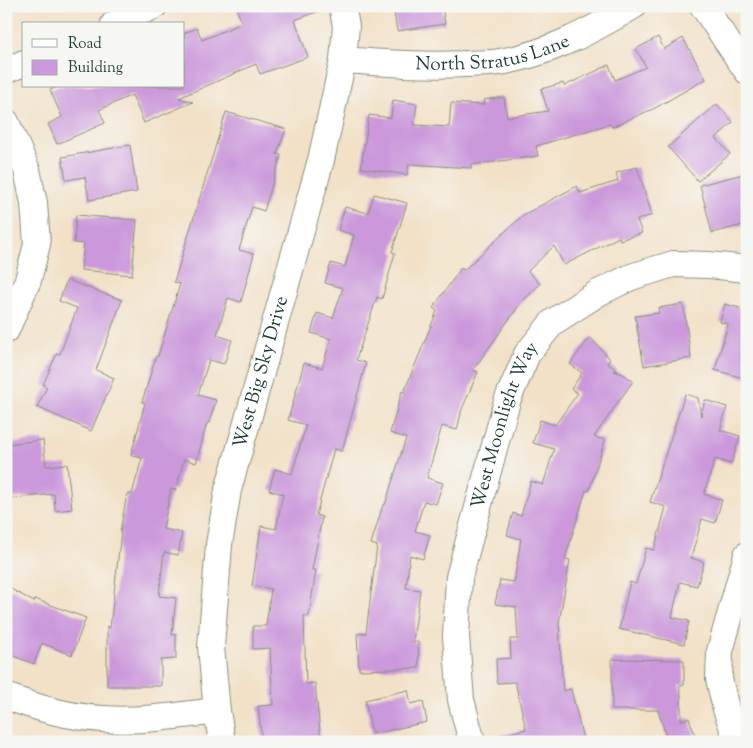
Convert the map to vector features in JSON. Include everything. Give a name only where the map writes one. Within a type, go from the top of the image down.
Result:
[{"type":"street","points":[[118,22],[154,6]]},
{"type":"street","name":"West Big Sky Drive","points":[[222,742],[217,711],[212,647],[219,545],[228,490],[320,160],[343,60],[346,26],[342,6]]},
{"type":"street","name":"North Stratus Lane","points":[[343,60],[421,66],[499,62],[543,51],[566,42],[598,27],[633,6]]},
{"type":"street","points":[[703,6],[747,71]]},
{"type":"street","points":[[6,70],[22,64]]},
{"type":"street","points":[[6,122],[27,170],[34,203],[37,244],[28,280],[6,330]]},
{"type":"street","name":"West Moonlight Way","points":[[472,742],[460,691],[456,637],[459,577],[507,401],[528,354],[553,322],[598,293],[631,277],[673,264],[747,269]]},
{"type":"street","points":[[738,742],[726,709],[719,680],[720,651],[747,555]]},
{"type":"street","points":[[6,696],[54,711],[103,719],[153,718],[217,711]]},
{"type":"building","points":[[246,6],[327,6],[327,8],[295,20],[308,57],[260,74],[256,64],[179,98],[193,102],[144,123],[132,95],[99,110],[105,123],[57,144],[48,124],[62,117],[50,90],[54,88],[185,88],[185,33],[197,28],[202,40],[242,23],[237,10]]},
{"type":"building","points":[[393,6],[442,6],[445,24],[397,31]]},
{"type":"building","points":[[658,37],[664,49],[683,38],[706,79],[655,108],[612,127],[610,124],[536,146],[538,156],[471,165],[471,168],[409,164],[407,175],[361,168],[369,115],[391,118],[393,100],[417,104],[414,125],[449,127],[451,103],[484,105],[483,100],[504,97],[507,117],[548,111],[541,89],[563,83],[564,86],[609,65],[615,80],[646,67],[636,49]]},
{"type":"building","points":[[717,104],[733,122],[716,138],[730,154],[698,181],[668,147]]},
{"type":"building","points":[[226,112],[286,129],[277,154],[281,155],[264,211],[252,207],[239,250],[254,254],[241,302],[228,298],[217,335],[232,340],[224,364],[209,360],[198,395],[216,400],[209,423],[207,423],[196,463],[184,459],[176,490],[171,489],[163,529],[182,533],[178,555],[164,552],[159,596],[176,598],[172,635],[176,634],[176,659],[161,660],[161,686],[107,686],[107,626],[110,628],[120,532],[127,494],[132,494],[142,458],[131,455],[145,403],[142,402],[180,284],[174,282]]},
{"type":"building","points":[[130,145],[137,192],[89,200],[85,177],[66,180],[62,157]]},
{"type":"building","points":[[637,167],[652,215],[637,220],[642,233],[620,240],[619,237],[564,265],[554,246],[528,271],[540,284],[520,304],[473,370],[478,372],[462,409],[457,430],[442,426],[427,478],[443,483],[436,504],[424,501],[415,531],[430,535],[423,559],[410,555],[406,588],[420,590],[413,642],[418,642],[419,668],[359,670],[357,634],[366,633],[377,546],[371,544],[406,438],[390,433],[402,391],[404,392],[437,311],[433,308],[461,268],[464,270],[523,215],[577,186],[580,193],[618,181],[616,173]]},
{"type":"building","points":[[747,173],[747,224],[712,233],[700,185]]},
{"type":"building","points":[[374,194],[407,203],[392,252],[395,253],[382,299],[377,297],[356,360],[366,363],[342,451],[334,449],[316,515],[322,517],[312,570],[316,570],[309,616],[304,616],[306,684],[315,683],[321,742],[262,742],[258,706],[273,705],[270,648],[253,649],[253,626],[266,626],[271,589],[252,586],[261,526],[276,529],[283,494],[269,490],[275,469],[292,474],[306,425],[288,420],[304,363],[322,368],[331,339],[311,333],[317,313],[333,318],[343,288],[325,283],[331,263],[345,267],[354,235],[338,230],[345,207],[368,213]]},
{"type":"building","points":[[76,215],[137,220],[132,275],[81,270],[84,244],[74,243]]},
{"type":"building","points":[[67,280],[122,300],[96,370],[114,378],[91,431],[37,407],[47,387],[43,385],[57,353],[60,354],[77,308],[59,301]]},
{"type":"building","points":[[683,304],[691,358],[644,366],[635,316],[659,313],[658,308]]},
{"type":"building","points":[[725,304],[747,310],[747,379],[715,370],[728,324],[720,322]]},
{"type":"building","points":[[590,337],[610,359],[607,363],[618,371],[614,371],[623,374],[633,381],[594,437],[605,440],[589,491],[586,490],[565,559],[570,560],[559,623],[563,691],[571,689],[583,739],[574,742],[497,742],[497,736],[526,729],[515,682],[497,683],[496,659],[511,658],[510,639],[518,639],[516,607],[495,604],[500,580],[514,582],[521,539],[507,535],[513,513],[521,516],[531,481],[543,485],[554,449],[533,443],[540,420],[555,425],[578,393],[571,389],[582,373],[570,364]]},
{"type":"building","points":[[685,394],[698,398],[701,416],[705,400],[727,407],[720,430],[740,436],[731,464],[715,459],[704,494],[722,500],[715,523],[702,519],[691,558],[704,562],[697,586],[680,582],[672,617],[689,621],[684,644],[619,629],[630,582],[636,584],[646,548],[654,550],[666,507],[650,502]]},
{"type":"building","points":[[43,440],[46,466],[67,464],[72,509],[55,511],[54,494],[6,499],[6,444]]},
{"type":"building","points":[[6,586],[34,602],[35,599],[86,618],[72,655],[42,643],[34,664],[6,653]]},
{"type":"building","points":[[612,659],[684,660],[684,685],[679,686],[681,694],[681,720],[689,718],[697,742],[668,742],[658,710],[612,710]]},
{"type":"building","points":[[408,690],[411,704],[423,701],[427,722],[372,734],[365,700]]}]
